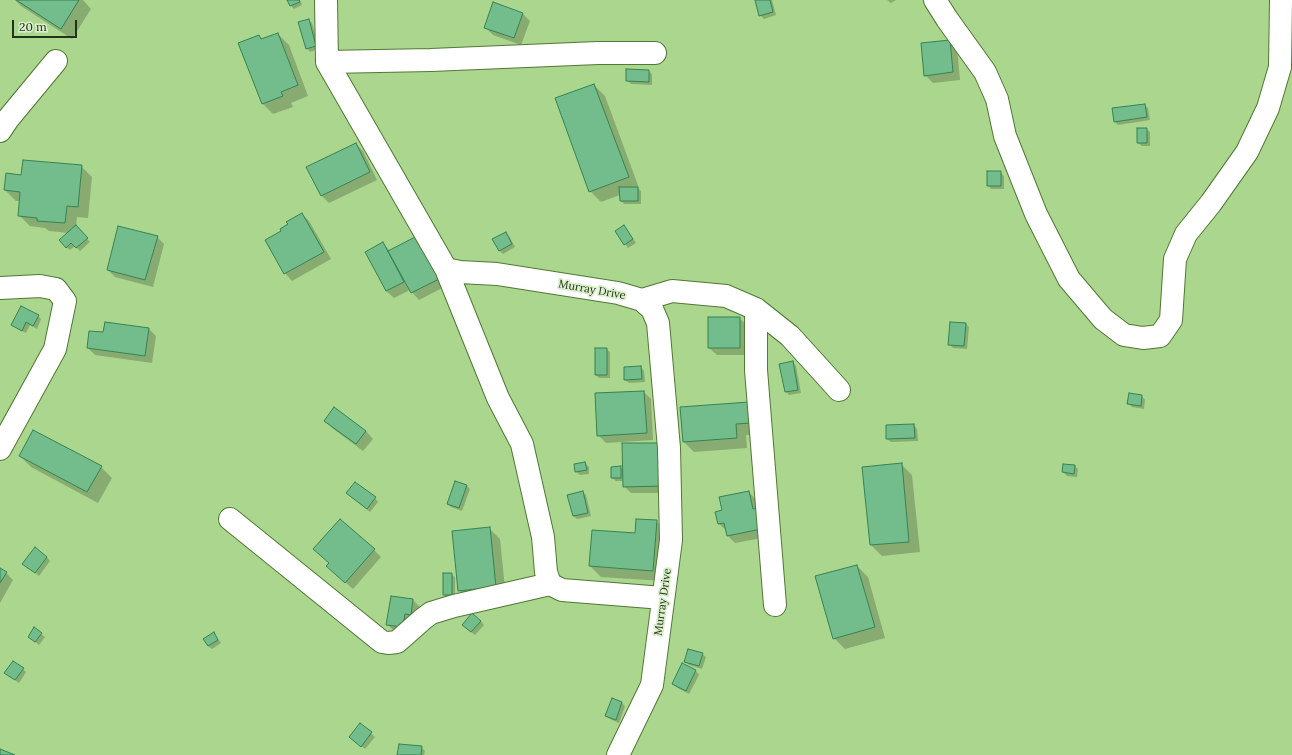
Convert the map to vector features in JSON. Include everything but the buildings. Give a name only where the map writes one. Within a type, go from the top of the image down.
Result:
[{"type":"street","points":[[326,0],[327,62],[446,269],[498,398],[522,444],[543,537],[546,572],[550,584]]},
{"type":"street","points":[[935,0],[985,72],[997,99],[1005,136],[1036,214],[1069,279],[1104,319],[1124,335],[1143,338],[1160,336],[1171,320],[1175,259],[1186,234],[1211,203],[1247,152],[1268,108],[1280,67],[1281,0]]},
{"type":"street","points":[[327,62],[431,60],[598,53],[655,53]]},
{"type":"street","points":[[0,131],[8,119],[56,61]]},
{"type":"street","name":"Murray Drive","points":[[446,269],[460,272],[497,274],[618,293],[642,300],[652,309],[658,323],[669,448],[671,540],[652,685],[618,755]]},
{"type":"street","points":[[0,288],[40,286],[56,289],[65,301],[55,349],[0,449]]},
{"type":"street","points":[[642,300],[672,290],[726,296],[756,309],[790,336],[839,390]]},
{"type":"street","points":[[756,309],[756,370],[774,605]]},
{"type":"street","points":[[230,519],[382,642],[397,642],[431,613],[454,606],[550,584],[562,590],[664,598]]}]
